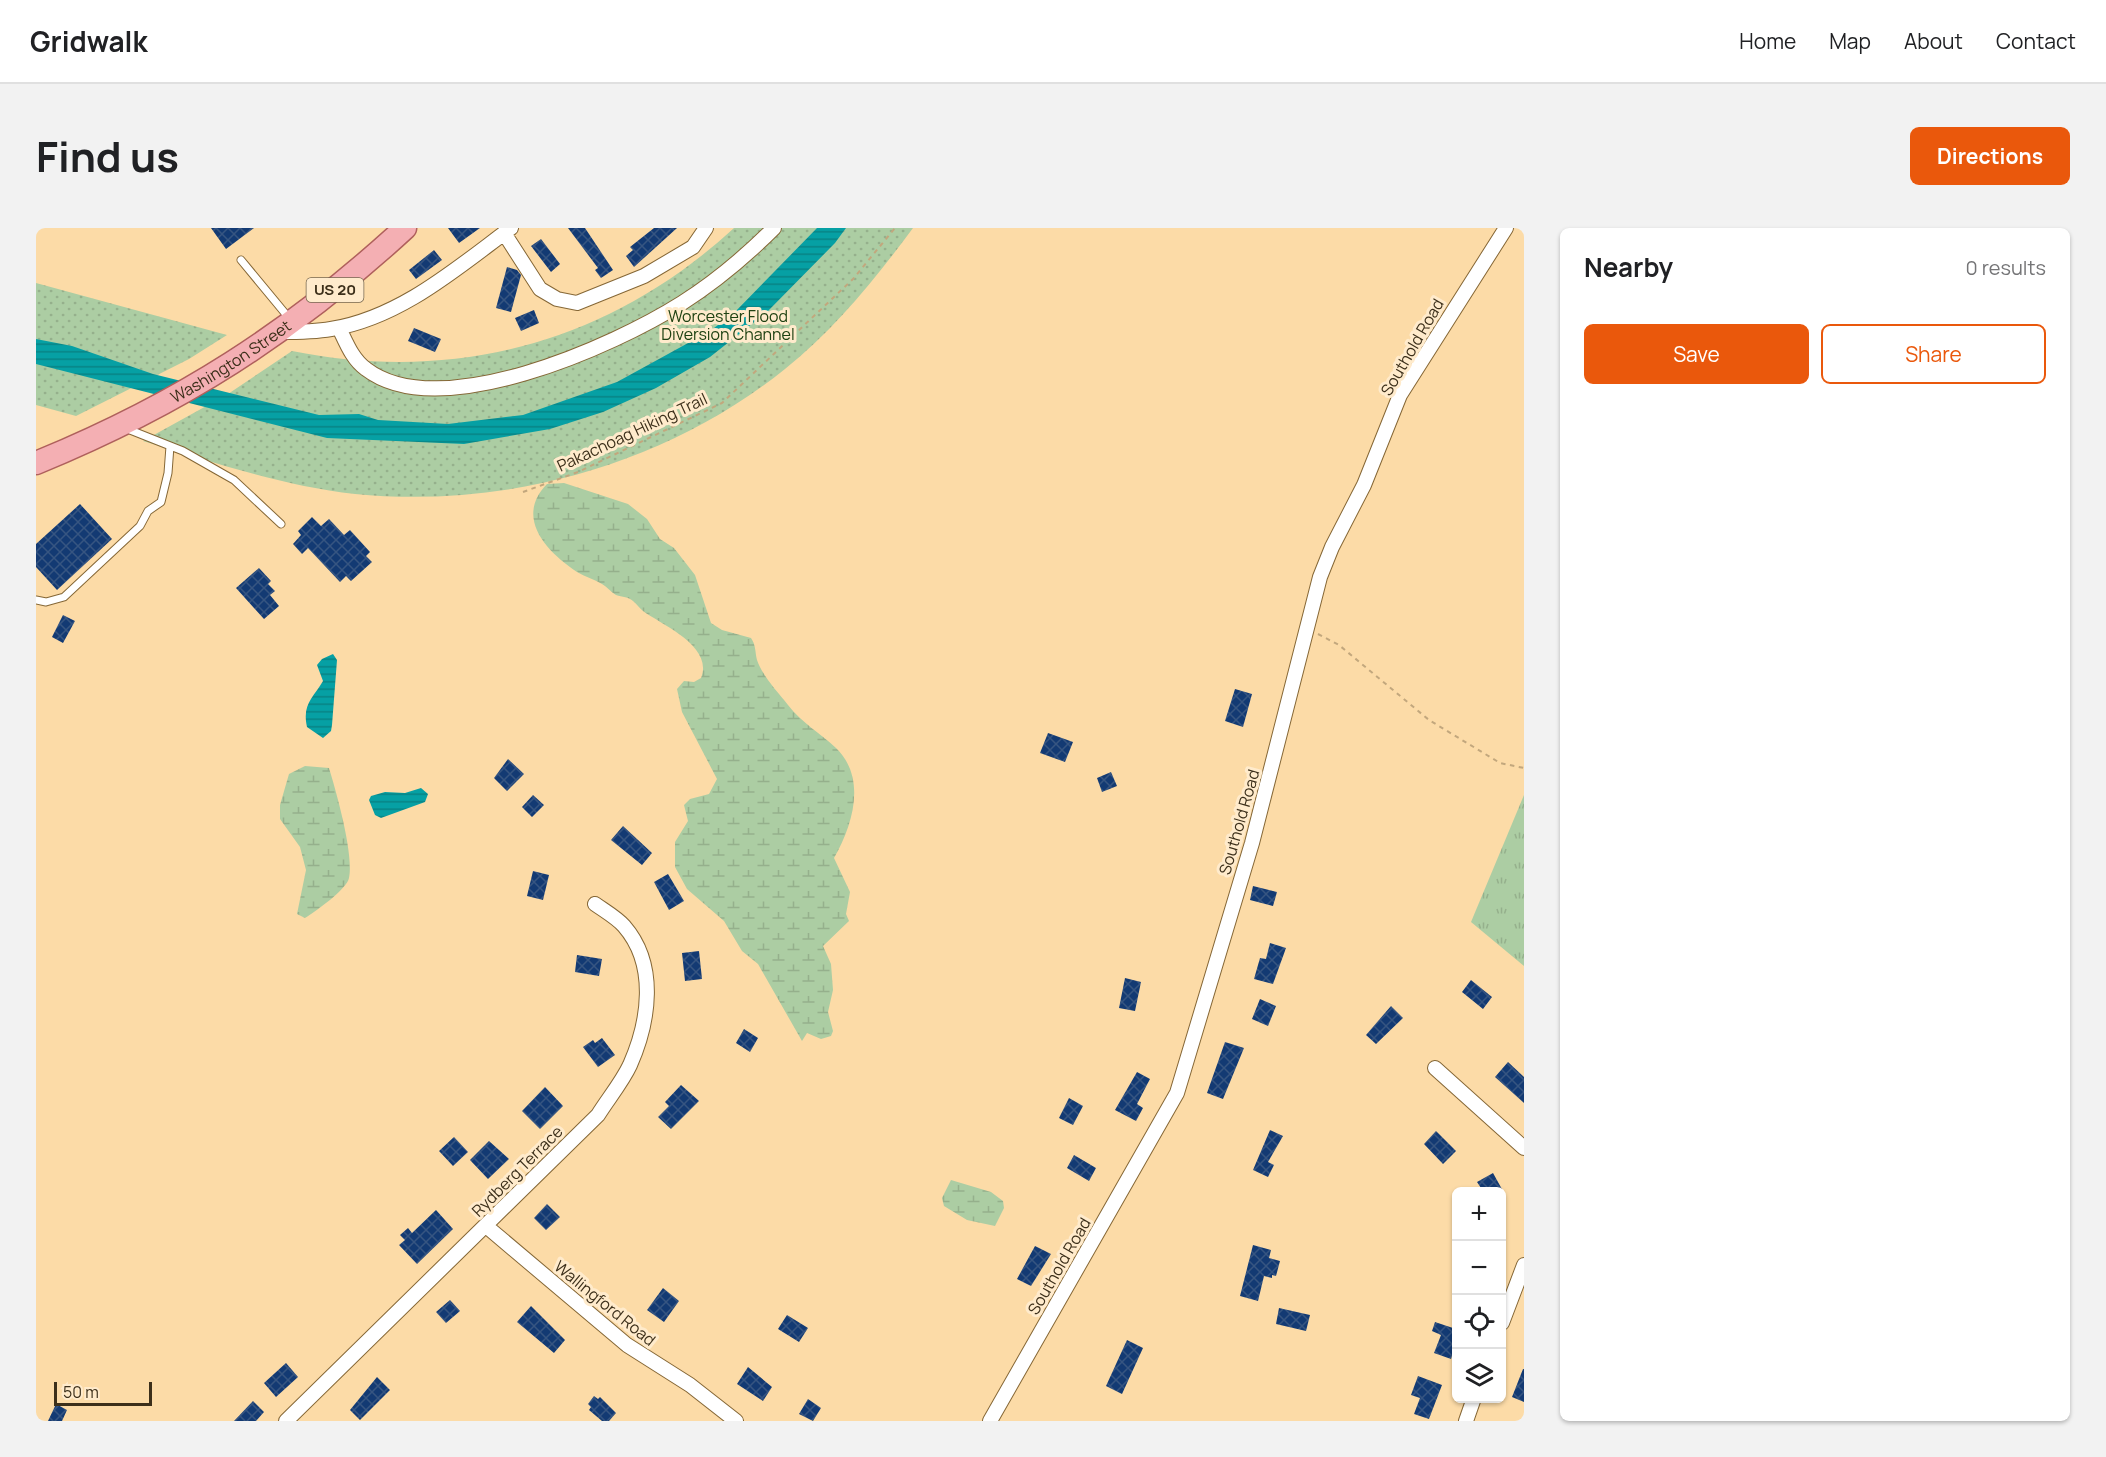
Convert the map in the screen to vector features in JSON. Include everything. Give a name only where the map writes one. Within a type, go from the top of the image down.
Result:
[{"type":"main road","name":"Washington Street","points":[[36,463],[154,410],[277,333],[340,285],[405,228]]},
{"type":"street","points":[[277,333],[339,328],[381,314],[438,283],[507,230],[540,289],[556,300],[577,303],[644,276],[693,247],[705,228]]},
{"type":"street","points":[[339,328],[352,354],[362,366],[372,374],[402,385],[431,390],[446,389],[515,376],[595,347],[664,314],[715,279],[774,228]]},
{"type":"street","name":"Southold Road","points":[[990,1421],[1177,1093],[1252,843],[1306,629],[1320,578],[1332,546],[1364,485],[1400,395],[1506,228]]},
{"type":"street","name":"Rydberg Terrace","points":[[286,1421],[598,1115],[629,1067],[646,1022],[647,986],[641,950],[624,925],[596,904]]},
{"type":"street","points":[[1435,1068],[1524,1148]]},
{"type":"street","name":"Wallingford Road","points":[[486,1226],[627,1345],[690,1385],[736,1421]]},
{"type":"street","points":[[1506,1312],[1524,1264]]},
{"type":"street","points":[[1466,1421],[1472,1403]]},
{"type":"lane","points":[[241,260],[277,333]]},
{"type":"lane","points":[[120,426],[170,446],[234,480],[281,524]]},
{"type":"lane","points":[[36,600],[46,602],[64,597],[140,526],[148,511],[161,502],[168,472],[170,446]]},
{"type":"path","name":"Pakachoag Hiking Trail","points":[[523,492],[578,472],[722,403],[854,279],[895,228]]},
{"type":"path","points":[[1306,629],[1339,645],[1438,725],[1500,763],[1524,768]]},
{"type":"green space","name":"Worcester Flood Diversion Channel","points":[[734,228],[913,228],[854,303],[785,369],[739,403],[689,431],[636,455],[582,473],[526,486],[469,494],[412,497],[355,494],[301,485],[143,441],[228,394],[292,351],[353,360],[413,362],[472,357],[528,345],[583,326],[636,300],[686,267]]},
{"type":"green space","points":[[36,283],[227,335],[189,359],[76,416],[36,405]]},
{"type":"green space","points":[[564,483],[628,504],[647,519],[660,539],[674,548],[695,575],[711,623],[722,630],[751,638],[757,660],[771,684],[793,711],[836,748],[846,760],[854,787],[854,802],[847,831],[834,858],[850,892],[846,914],[849,921],[823,946],[831,964],[833,990],[828,1012],[833,1031],[831,1036],[821,1039],[807,1033],[802,1041],[758,964],[742,951],[724,921],[687,889],[675,867],[675,842],[688,821],[684,805],[690,799],[709,794],[717,779],[682,712],[677,689],[684,681],[694,682],[701,678],[703,667],[700,656],[693,646],[673,630],[643,611],[631,600],[616,595],[602,584],[577,572],[555,555],[546,544],[534,522],[534,509],[538,497],[547,484]]},
{"type":"green space","points":[[305,766],[329,768],[344,823],[350,867],[349,878],[343,888],[305,918],[297,914],[306,870],[300,847],[280,819],[280,805],[289,774]]},
{"type":"green space","points":[[1524,795],[1524,966],[1471,922]]},
{"type":"green space","points":[[951,1180],[991,1192],[1003,1201],[1004,1208],[995,1226],[967,1220],[944,1206],[942,1198]]},
{"type":"water","points":[[817,228],[846,228],[835,243],[767,312],[710,357],[656,388],[603,412],[550,429],[464,444],[327,438],[36,364],[36,339],[72,346],[153,374],[319,415],[359,414],[378,420],[448,424],[523,415],[617,382],[710,331],[734,313]]},
{"type":"water","points":[[333,654],[337,660],[332,725],[331,731],[323,738],[307,727],[306,712],[309,702],[323,681],[317,665],[322,659]]},
{"type":"water","points":[[421,788],[428,794],[425,802],[381,818],[375,815],[369,800],[371,796],[385,792],[405,793]]},
{"type":"building","points":[[211,228],[254,228],[226,249]]},
{"type":"building","points":[[448,228],[480,228],[459,243]]},
{"type":"building","points":[[568,228],[585,228],[613,270],[601,278],[595,270],[598,268]]},
{"type":"building","points":[[654,228],[677,228],[634,267],[626,256],[633,250],[630,247]]},
{"type":"building","points":[[541,239],[560,264],[551,272],[531,246]]},
{"type":"building","points":[[434,250],[442,260],[416,279],[409,270]]},
{"type":"building","points":[[507,267],[517,270],[521,275],[511,312],[496,308]]},
{"type":"building","points":[[534,310],[539,323],[521,331],[515,318]]},
{"type":"building","points":[[414,328],[441,339],[435,352],[408,341]]},
{"type":"building","points":[[80,504],[112,539],[57,590],[36,567],[36,544]]},
{"type":"building","points":[[312,517],[321,526],[329,519],[344,535],[350,530],[370,552],[366,556],[372,562],[351,581],[346,576],[340,582],[308,548],[302,554],[293,544],[301,535],[298,531]]},
{"type":"building","points":[[259,568],[271,581],[268,584],[275,591],[270,595],[279,606],[264,619],[236,588]]},
{"type":"building","points":[[63,615],[75,621],[63,643],[52,637]]},
{"type":"building","points":[[1235,689],[1252,694],[1243,727],[1225,721]]},
{"type":"building","points":[[1048,733],[1073,742],[1065,762],[1040,753]]},
{"type":"building","points":[[508,759],[524,774],[507,791],[494,778]]},
{"type":"building","points":[[1111,772],[1117,786],[1102,792],[1097,778]]},
{"type":"building","points":[[533,795],[544,805],[532,817],[522,807]]},
{"type":"building","points":[[623,826],[652,853],[642,865],[611,840]]},
{"type":"building","points":[[533,871],[549,875],[543,900],[527,896]]},
{"type":"building","points":[[668,874],[684,901],[669,910],[654,882]]},
{"type":"building","points":[[1253,886],[1277,892],[1273,906],[1250,900]]},
{"type":"building","points":[[1270,943],[1286,948],[1273,984],[1254,979],[1260,958],[1266,959]]},
{"type":"building","points":[[699,951],[702,979],[685,981],[682,953]]},
{"type":"building","points":[[577,955],[602,959],[599,976],[575,972]]},
{"type":"building","points":[[1125,978],[1141,982],[1135,1011],[1119,1008]]},
{"type":"building","points":[[1471,980],[1492,997],[1483,1009],[1462,992]]},
{"type":"building","points":[[1260,999],[1276,1006],[1268,1026],[1252,1019]]},
{"type":"building","points":[[1391,1006],[1403,1018],[1376,1044],[1366,1035]]},
{"type":"building","points":[[744,1029],[758,1038],[750,1052],[736,1043]]},
{"type":"building","points":[[602,1038],[615,1055],[598,1067],[583,1047],[593,1040],[595,1043]]},
{"type":"building","points":[[1225,1042],[1244,1048],[1223,1099],[1207,1093]]},
{"type":"building","points":[[1508,1062],[1524,1077],[1524,1103],[1495,1077]]},
{"type":"building","points":[[1137,1072],[1150,1079],[1137,1104],[1143,1108],[1136,1121],[1115,1110]]},
{"type":"building","points":[[681,1085],[699,1101],[671,1129],[658,1117],[669,1106],[665,1102]]},
{"type":"building","points":[[545,1087],[563,1106],[540,1129],[522,1111]]},
{"type":"building","points":[[1069,1098],[1083,1106],[1073,1125],[1059,1118]]},
{"type":"building","points":[[1270,1130],[1283,1136],[1268,1162],[1274,1165],[1268,1177],[1253,1170]]},
{"type":"building","points":[[1436,1131],[1456,1151],[1443,1164],[1424,1144]]},
{"type":"building","points":[[454,1137],[468,1152],[453,1166],[439,1151]]},
{"type":"building","points":[[489,1141],[509,1159],[488,1179],[470,1160]]},
{"type":"building","points":[[1074,1155],[1096,1168],[1089,1181],[1067,1168]]},
{"type":"building","points":[[1493,1173],[1501,1187],[1480,1187],[1477,1182]]},
{"type":"building","points":[[547,1204],[560,1217],[546,1230],[534,1218]]},
{"type":"building","points":[[436,1210],[453,1229],[417,1264],[399,1245],[405,1240],[400,1235],[408,1228],[412,1233]]},
{"type":"building","points":[[1253,1245],[1271,1250],[1269,1258],[1280,1261],[1276,1276],[1272,1275],[1272,1278],[1264,1276],[1258,1301],[1240,1296]]},
{"type":"building","points":[[1035,1246],[1051,1254],[1031,1286],[1017,1279]]},
{"type":"building","points":[[663,1288],[679,1301],[664,1322],[647,1310]]},
{"type":"building","points":[[450,1300],[460,1311],[446,1323],[436,1312]]},
{"type":"building","points":[[531,1306],[565,1340],[554,1353],[517,1322]]},
{"type":"building","points":[[1279,1308],[1310,1315],[1306,1331],[1276,1324]]},
{"type":"building","points":[[787,1315],[808,1328],[799,1342],[778,1329]]},
{"type":"building","points":[[1435,1322],[1452,1328],[1451,1359],[1434,1353],[1441,1335],[1432,1331]]},
{"type":"building","points":[[1127,1340],[1143,1348],[1122,1394],[1106,1386]]},
{"type":"building","points":[[286,1363],[298,1377],[276,1397],[264,1383]]},
{"type":"building","points":[[748,1367],[772,1387],[763,1401],[737,1384]]},
{"type":"building","points":[[1524,1369],[1524,1402],[1512,1397]]},
{"type":"building","points":[[1418,1376],[1442,1385],[1429,1419],[1414,1414],[1420,1398],[1411,1395]]},
{"type":"building","points":[[377,1377],[390,1390],[360,1420],[350,1410]]},
{"type":"building","points":[[594,1396],[598,1399],[600,1397],[616,1413],[609,1421],[602,1421],[589,1410],[591,1407],[588,1404]]},
{"type":"building","points":[[808,1399],[821,1408],[813,1421],[799,1414]]},
{"type":"building","points":[[253,1401],[264,1412],[256,1421],[234,1421]]},
{"type":"building","points":[[56,1404],[67,1410],[62,1421],[48,1421]]}]
